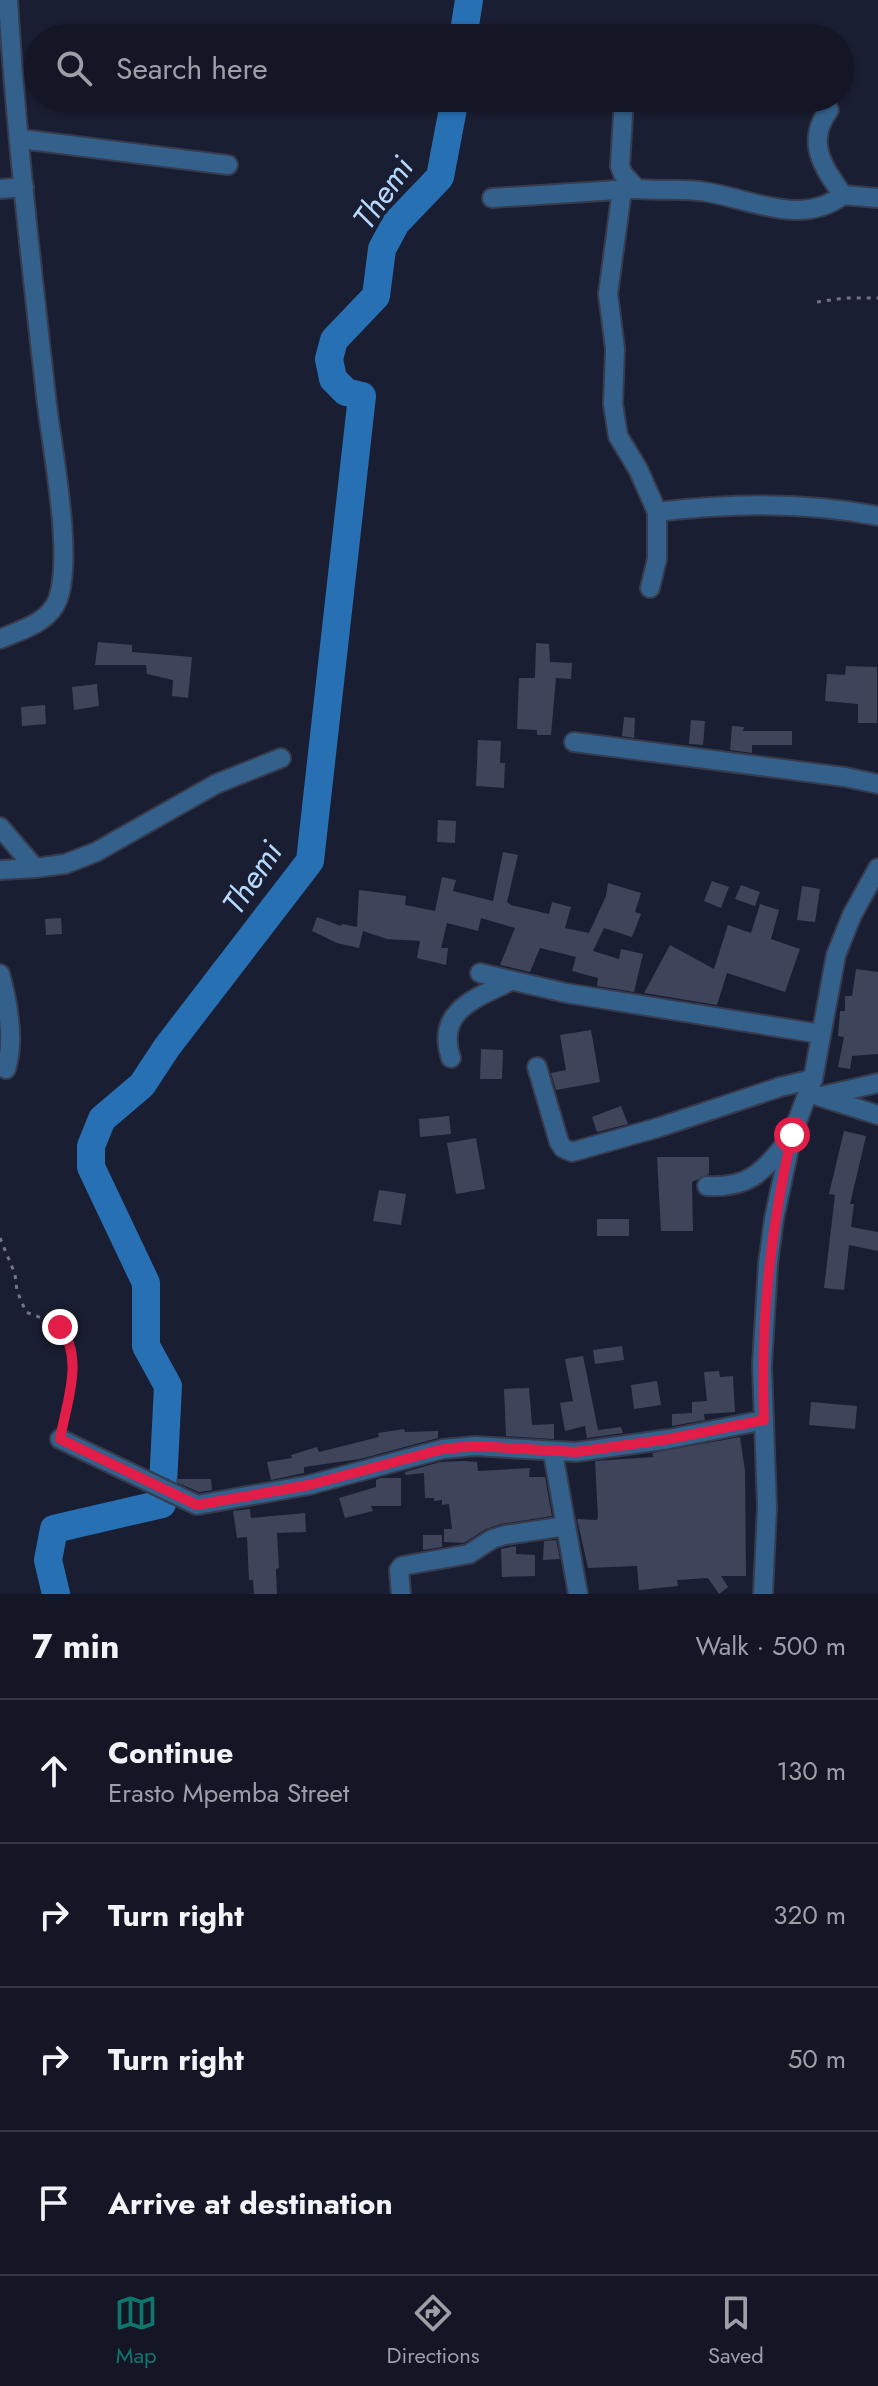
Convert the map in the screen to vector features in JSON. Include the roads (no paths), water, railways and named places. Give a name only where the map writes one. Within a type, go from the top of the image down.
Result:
[{"type":"street","points":[[0,639],[43,621],[57,600],[62,567],[60,509],[21,139],[6,72],[8,0]]},
{"type":"street","points":[[623,112],[620,166],[630,189],[608,294],[615,349],[613,404],[618,436],[638,469],[657,512],[657,559],[650,588]]},
{"type":"street","points":[[828,112],[820,122],[817,145],[821,160],[843,195]]},
{"type":"street","points":[[21,139],[228,165]]},
{"type":"street","points":[[0,189],[24,187]]},
{"type":"street","points":[[492,198],[630,189],[703,191],[757,206],[803,211],[830,205],[843,195],[878,198]]},
{"type":"street","points":[[657,512],[730,504],[812,508],[878,516]]},
{"type":"street","points":[[574,742],[878,784]]},
{"type":"street","points":[[0,870],[65,864],[96,852],[216,784],[281,758]]},
{"type":"street","points":[[0,827],[35,868]]},
{"type":"street","points":[[707,1186],[729,1187],[763,1171],[792,1135],[814,1089],[821,1034],[839,945],[878,868]]},
{"type":"street","points":[[480,973],[579,995],[821,1034]]},
{"type":"street","points":[[0,974],[9,1027],[10,1056],[6,1069]]},
{"type":"street","points":[[451,1058],[446,1043],[449,1023],[474,999],[511,981]]},
{"type":"street","points":[[537,1067],[559,1142],[572,1152],[780,1087],[814,1089],[878,1083]]},
{"type":"street","points":[[814,1089],[878,1115]]},
{"type":"street","points":[[763,1594],[767,1507],[762,1365],[768,1264],[792,1135]]},
{"type":"street","points":[[60,1439],[197,1505],[309,1485],[443,1449],[475,1446],[553,1453],[627,1445],[764,1420]]},
{"type":"street","points":[[553,1453],[578,1594]]},
{"type":"street","points":[[401,1594],[399,1570],[402,1566],[469,1554],[492,1539],[505,1535],[566,1526]]},
{"type":"waterway","name":"Themi","points":[[465,24],[469,0]]},
{"type":"waterway","name":"Themi","points":[[56,1594],[48,1560],[54,1529],[162,1504],[168,1386],[146,1346],[146,1283],[91,1167],[91,1146],[102,1119],[142,1085],[167,1047],[310,861],[362,396],[346,392],[333,379],[329,359],[334,340],[376,296],[382,249],[396,223],[440,177],[452,112]]}]
